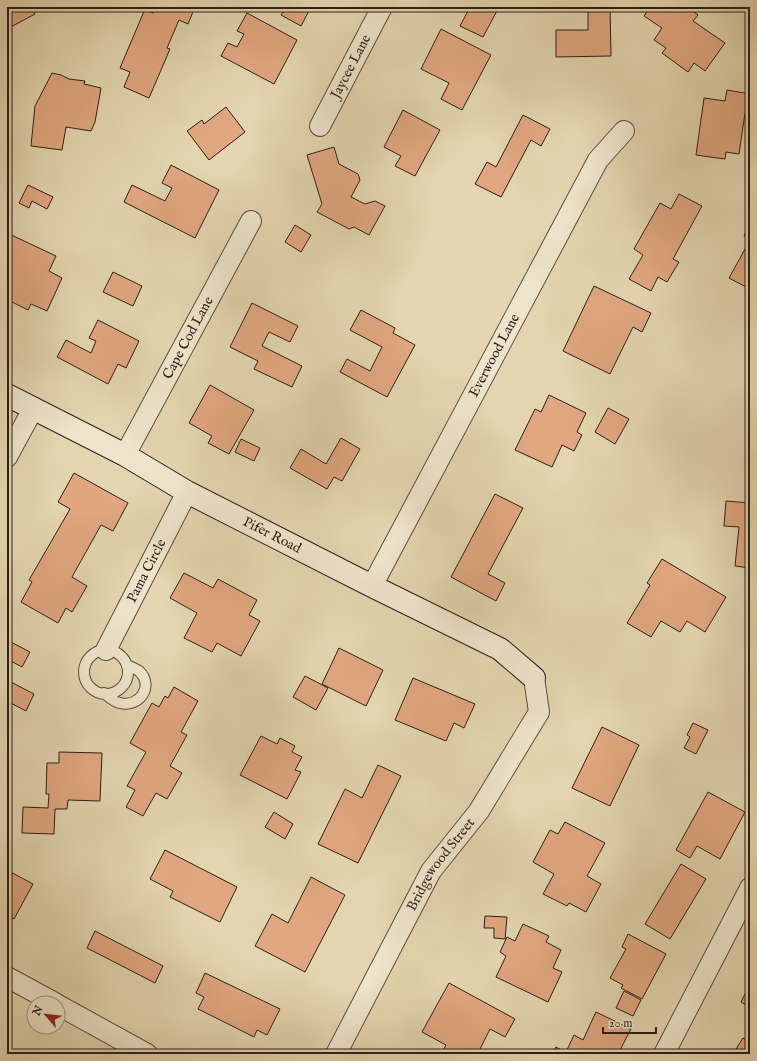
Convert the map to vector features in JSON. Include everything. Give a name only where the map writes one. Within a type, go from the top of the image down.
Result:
[{"type":"street","name":"Jaycee Lane","points":[[320,126],[382,7]]},
{"type":"street","name":"Everwood Lane","points":[[372,586],[598,160],[624,131]]},
{"type":"street","name":"Cape Cod Lane","points":[[125,455],[250,221]]},
{"type":"street","name":"Pifer Road","points":[[7,395],[125,455],[187,492],[500,649],[534,678]]},
{"type":"street","points":[[7,457],[33,408]]},
{"type":"street","name":"Pama Circle","points":[[106,650],[187,492]]},
{"type":"street","name":"Bridgewood Street","points":[[336,1054],[431,871],[479,811],[539,712],[534,678]]},
{"type":"street","points":[[664,1054],[750,888]]},
{"type":"street","points":[[7,977],[40,995]]},
{"type":"street","points":[[66,1009],[147,1054]]},
{"type":"lane","points":[[104,694],[118,690],[124,685],[128,672],[124,658],[113,650],[106,650],[93,654],[88,660],[85,666],[84,674],[86,681],[97,691],[121,704],[128,704],[136,701],[144,694],[146,686],[144,678],[139,671],[127,665]]},
{"type":"building","points":[[7,7],[32,7],[35,14],[7,29]]},
{"type":"building","points":[[155,7],[195,7],[188,24],[179,20],[167,48],[170,49],[149,98],[124,87],[130,72],[120,68],[145,9],[153,13]]},
{"type":"building","points":[[286,7],[311,7],[301,26],[281,15]]},
{"type":"building","points":[[466,7],[499,7],[483,37],[460,26],[469,9]]},
{"type":"building","points":[[588,7],[610,7],[611,56],[556,57],[556,30],[588,30]]},
{"type":"building","points":[[650,7],[687,7],[698,15],[693,21],[725,43],[705,71],[694,63],[688,72],[662,53],[666,48],[654,40],[662,28],[644,16]]},
{"type":"building","points":[[247,13],[297,40],[274,84],[221,56],[228,43],[237,47],[244,34],[237,31]]},
{"type":"building","points":[[441,29],[491,55],[462,110],[441,99],[449,83],[421,69]]},
{"type":"building","points":[[52,73],[69,79],[85,81],[84,84],[101,88],[95,122],[91,131],[66,127],[62,150],[31,146],[35,106]]},
{"type":"building","points":[[727,90],[750,94],[750,114],[745,113],[739,154],[726,152],[725,159],[696,155],[704,98],[725,101]]},
{"type":"building","points":[[226,107],[245,132],[209,160],[187,131],[202,120],[204,124]]},
{"type":"building","points":[[403,110],[440,130],[415,176],[395,166],[401,156],[384,147]]},
{"type":"building","points":[[523,115],[550,129],[541,146],[531,140],[501,197],[475,184],[487,162],[496,167]]},
{"type":"building","points":[[334,147],[339,164],[358,174],[360,180],[351,197],[365,204],[375,201],[385,206],[369,235],[354,227],[349,229],[317,212],[322,204],[307,155]]},
{"type":"building","points":[[171,165],[219,190],[195,238],[124,202],[132,185],[165,201],[172,188],[162,183]]},
{"type":"building","points":[[28,185],[53,197],[47,209],[32,201],[29,208],[19,203]]},
{"type":"building","points":[[679,194],[702,206],[673,259],[679,262],[667,282],[658,277],[651,291],[629,279],[643,255],[634,249],[660,203],[671,209]]},
{"type":"building","points":[[750,224],[750,240],[744,236]]},
{"type":"building","points":[[295,225],[311,235],[301,252],[285,242]]},
{"type":"building","points":[[7,233],[56,256],[49,271],[62,278],[47,311],[31,304],[28,310],[8,300]]},
{"type":"building","points":[[750,240],[750,284],[748,288],[729,278]]},
{"type":"building","points":[[113,272],[142,286],[133,306],[103,292]]},
{"type":"building","points":[[594,286],[651,313],[642,332],[633,327],[610,374],[563,351]]},
{"type":"building","points":[[252,303],[298,326],[290,342],[269,332],[262,346],[302,366],[292,387],[254,369],[258,361],[230,347]]},
{"type":"building","points":[[361,310],[395,328],[393,333],[415,345],[387,397],[340,372],[347,359],[370,371],[382,347],[350,330]]},
{"type":"building","points":[[98,320],[139,341],[126,368],[118,364],[108,384],[57,357],[66,340],[91,353],[96,341],[89,338]]},
{"type":"building","points":[[210,385],[254,410],[229,454],[208,443],[212,436],[189,423]]},
{"type":"building","points":[[549,395],[586,413],[577,432],[582,435],[574,451],[562,445],[552,467],[515,450],[535,409],[541,412]]},
{"type":"building","points":[[608,408],[629,419],[615,444],[595,432]]},
{"type":"building","points":[[341,438],[360,449],[342,481],[334,477],[327,489],[290,468],[301,449],[326,464]]},
{"type":"building","points":[[241,439],[260,448],[254,461],[235,452]]},
{"type":"building","points":[[74,473],[128,503],[113,531],[101,525],[72,577],[87,586],[72,612],[66,608],[58,623],[21,602],[32,582],[29,580],[70,509],[58,502]]},
{"type":"building","points":[[495,494],[523,508],[488,574],[505,583],[496,601],[451,577]]},
{"type":"building","points":[[726,501],[750,503],[750,568],[735,566],[739,527],[724,526]]},
{"type":"building","points":[[662,559],[726,597],[705,632],[687,621],[680,632],[661,621],[651,637],[627,623],[650,585],[647,583]]},
{"type":"building","points":[[184,573],[213,588],[218,579],[257,600],[249,615],[260,621],[241,656],[217,643],[212,652],[184,638],[197,613],[170,598]]},
{"type":"building","points":[[7,640],[30,652],[22,667],[7,659]]},
{"type":"building","points":[[339,648],[383,670],[366,706],[322,684]]},
{"type":"building","points":[[305,676],[328,688],[316,710],[293,697]]},
{"type":"building","points":[[413,678],[475,704],[464,728],[454,723],[446,741],[395,720]]},
{"type":"building","points":[[7,680],[34,694],[26,711],[7,701]]},
{"type":"building","points":[[174,687],[198,701],[181,732],[187,735],[170,766],[182,773],[167,799],[156,793],[143,816],[126,807],[135,790],[127,786],[146,752],[130,743],[152,703],[159,707],[165,696],[168,698]]},
{"type":"building","points":[[693,723],[708,730],[696,754],[684,748],[690,737],[687,735]]},
{"type":"building","points":[[602,727],[639,745],[610,806],[572,788]]},
{"type":"building","points":[[261,736],[277,744],[280,738],[295,746],[292,752],[302,757],[295,770],[301,772],[287,799],[240,775]]},
{"type":"building","points":[[59,752],[102,753],[100,801],[68,800],[67,809],[55,809],[54,834],[22,833],[23,807],[48,808],[49,794],[46,794],[47,763],[59,763]]},
{"type":"building","points":[[378,765],[401,776],[358,863],[318,844],[345,789],[362,798]]},
{"type":"building","points":[[708,792],[745,812],[720,859],[697,846],[690,858],[676,850]]},
{"type":"building","points":[[274,812],[293,824],[285,839],[265,827]]},
{"type":"building","points":[[565,822],[605,843],[587,876],[601,884],[586,912],[569,903],[567,906],[543,894],[554,874],[533,862],[550,830],[558,834]]},
{"type":"building","points":[[165,850],[237,887],[220,922],[170,897],[173,891],[150,879]]},
{"type":"building","points":[[681,864],[706,879],[670,939],[645,924]]},
{"type":"building","points":[[7,870],[33,884],[14,919],[7,915]]},
{"type":"building","points":[[311,877],[345,895],[305,972],[255,946],[272,914],[288,923]]},
{"type":"building","points":[[485,916],[507,917],[505,939],[494,938],[494,928],[484,928]]},
{"type":"building","points":[[523,924],[549,936],[546,942],[561,950],[553,968],[562,972],[548,1002],[496,977],[506,956],[500,952],[507,937],[515,941]]},
{"type":"building","points":[[95,931],[163,966],[155,983],[87,948]]},
{"type":"building","points":[[628,934],[666,954],[642,999],[621,988],[623,985],[610,978],[626,949],[622,947]]},
{"type":"building","points":[[205,973],[280,1009],[267,1035],[257,1030],[254,1037],[198,1009],[204,997],[196,993]]},
{"type":"building","points":[[449,983],[515,1019],[505,1037],[490,1029],[479,1051],[484,1054],[448,1054],[443,1051],[446,1045],[422,1032]]},
{"type":"building","points":[[747,990],[750,991],[750,1007],[741,1002]]},
{"type":"building","points":[[624,991],[641,1000],[633,1016],[616,1008]]},
{"type":"building","points":[[596,1012],[631,1029],[618,1054],[575,1054],[567,1050],[574,1035],[583,1040]]},
{"type":"building","points":[[743,1038],[750,1042],[750,1054],[733,1054]]},
{"type":"building","points":[[556,1047],[568,1054],[552,1054]]}]
